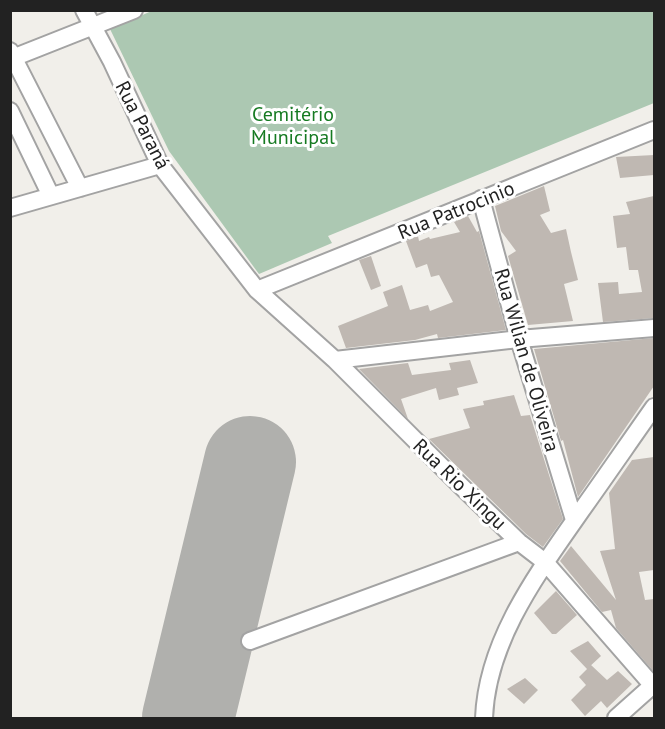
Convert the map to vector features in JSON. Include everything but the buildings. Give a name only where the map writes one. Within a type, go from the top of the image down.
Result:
[{"type":"street","name":"Rua Paraná","points":[[84,10],[160,165],[257,290]]},
{"type":"street","points":[[80,188],[12,56],[94,28],[134,10]]},
{"type":"street","points":[[10,111],[14,128],[51,196]]},
{"type":"street","name":"Rua Patrocinio","points":[[257,290],[654,130]]},
{"type":"street","points":[[10,208],[160,165]]},
{"type":"street","name":"Rua Wilian de Oliveira","points":[[481,199],[519,339],[574,520]]},
{"type":"street","name":"Rua Rio Xingu","points":[[257,290],[335,360],[519,542],[545,562],[654,686]]},
{"type":"street","points":[[335,360],[519,339],[654,328]]},
{"type":"street","points":[[484,718],[485,700],[495,656],[512,620],[545,562],[654,407]]},
{"type":"street","points":[[250,641],[519,542]]},
{"type":"street","points":[[616,718],[654,686]]},
{"type":"green space","name":"Cemitério Municipal","points":[[154,10],[654,11],[654,103],[328,236],[332,243],[259,274],[169,151],[110,29]]},
{"type":"runway","points":[[188,718],[250,462]]}]
